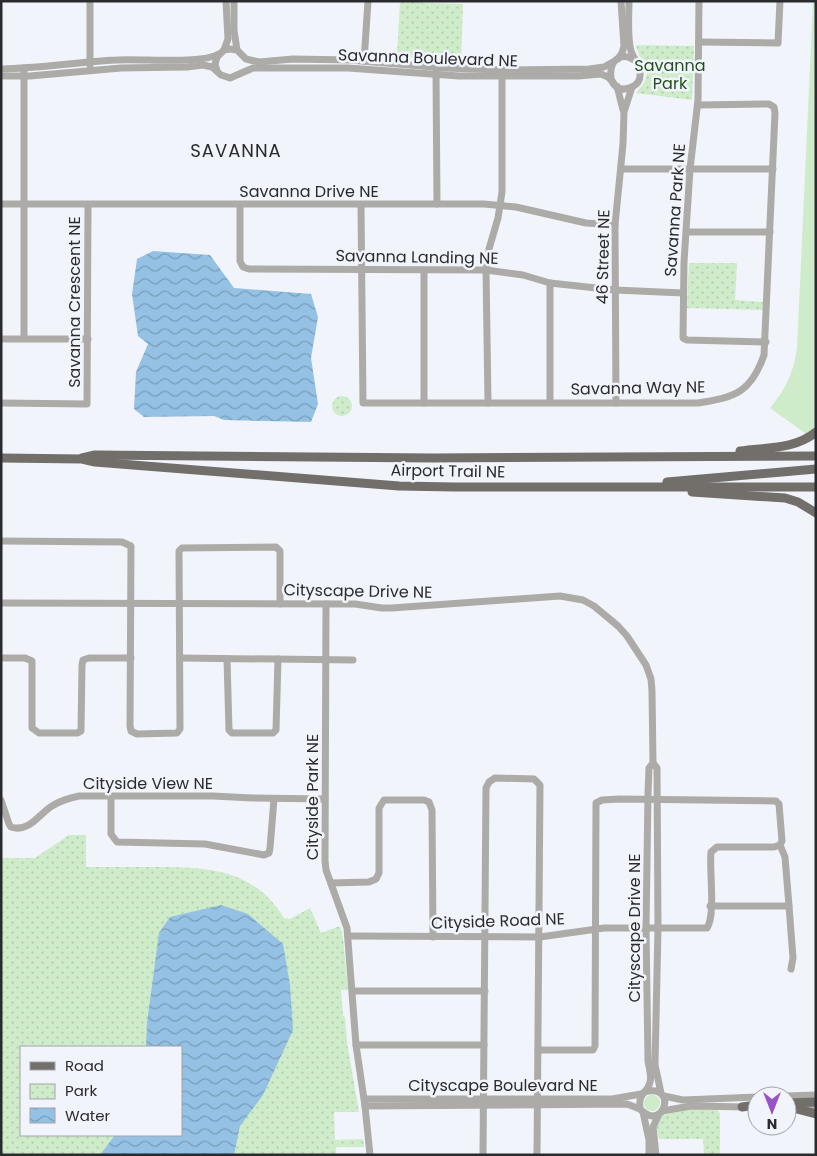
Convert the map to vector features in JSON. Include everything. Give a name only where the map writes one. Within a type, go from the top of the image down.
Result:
[{"type":"main road","points":[[710,455],[782,447],[800,442],[816,432]]},
{"type":"main road","name":"Airport Trail NE","points":[[1,458],[82,458],[96,455],[433,458],[710,455],[816,456]]},
{"type":"main road","name":"Airport Trail NE","points":[[82,458],[95,462],[399,486],[454,488],[816,487]]},
{"type":"main road","points":[[602,487],[816,469]]},
{"type":"main road","points":[[602,487],[785,498],[811,508],[816,513]]},
{"type":"main road","points":[[797,1105],[816,1102]]},
{"type":"main road","points":[[742,1107],[747,1107]]},
{"type":"main road","points":[[797,1108],[816,1114]]},
{"type":"street","points":[[90,1],[90,66]]},
{"type":"street","points":[[218,71],[215,60],[228,39],[226,1]]},
{"type":"street","points":[[1,76],[90,66],[203,65],[212,67],[225,77],[235,77],[239,74],[244,64],[234,30],[234,1]]},
{"type":"street","points":[[364,60],[368,1]]},
{"type":"street","points":[[621,1],[624,46],[622,53],[609,72],[615,84],[627,89],[632,87],[640,78],[640,66],[632,53],[630,43],[629,1]]},
{"type":"street","name":"Savanna Park NE","points":[[699,1],[698,105],[690,169],[683,292],[683,338],[687,340],[766,342]]},
{"type":"street","points":[[699,42],[778,43],[780,1]]},
{"type":"street","points":[[90,66],[118,60],[212,57],[230,49],[240,53]]},
{"type":"street","name":"Savanna Boulevard NE","points":[[240,53],[251,62],[293,59],[364,60],[436,71]]},
{"type":"street","points":[[616,61],[628,57],[637,62]]},
{"type":"street","name":"Savanna Boulevard NE","points":[[502,73],[589,69],[604,67],[616,61]]},
{"type":"street","name":"Savanna Boulevard NE","points":[[239,74],[253,68],[280,67],[578,76],[600,74],[608,77],[615,84]]},
{"type":"street","points":[[1,69],[24,72]]},
{"type":"street","points":[[436,71],[436,204]]},
{"type":"street","points":[[24,72],[24,338]]},
{"type":"street","points":[[488,403],[486,270],[489,249],[501,205],[502,73]]},
{"type":"street","name":"46 Street NE","points":[[615,84],[624,112]]},
{"type":"street","name":"46 Street NE","points":[[616,403],[615,225],[621,169],[624,112],[632,87]]},
{"type":"street","name":"Savanna Way NE","points":[[360,205],[363,403],[698,403],[728,399],[746,387],[758,372],[764,356],[775,113],[774,107],[769,104],[698,105]]},
{"type":"street","points":[[621,169],[773,169]]},
{"type":"street","name":"Savanna Drive NE","points":[[1,204],[501,205],[572,221],[615,225]]},
{"type":"street","name":"Savanna Crescent NE","points":[[1,403],[88,404],[88,204]]},
{"type":"street","name":"Savanna Landing NE","points":[[240,205],[240,261],[243,267],[249,269],[486,270],[523,274],[550,283],[615,290],[683,292]]},
{"type":"street","points":[[686,232],[770,232]]},
{"type":"street","points":[[424,270],[424,403]]},
{"type":"street","points":[[550,283],[550,402]]},
{"type":"street","points":[[1,338],[88,339]]},
{"type":"street","points":[[1,541],[126,543],[131,546],[131,729],[137,734],[177,733],[180,729],[179,551],[182,548],[276,547],[280,552],[280,604]]},
{"type":"street","name":"Cityscape Drive NE","points":[[1,603],[356,604],[392,608],[560,596],[582,600],[594,606],[618,626],[631,641],[646,665],[651,679],[653,762],[656,768],[658,928],[655,1065],[662,1094]]},
{"type":"street","name":"Cityside Park NE","points":[[326,604],[325,861],[344,917],[348,936],[356,1045],[365,1102],[370,1155]]},
{"type":"street","points":[[1,658],[25,658],[32,661],[32,728],[40,733],[77,733],[81,730],[83,660],[89,658],[131,658]]},
{"type":"street","points":[[180,658],[353,660]]},
{"type":"street","points":[[227,659],[229,730],[232,733],[273,733],[276,730],[278,659]]},
{"type":"street","name":"Cityscape Drive NE","points":[[642,1093],[651,1081],[648,1061],[646,928],[649,768],[653,762]]},
{"type":"street","points":[[483,1155],[486,788],[489,782],[495,778],[534,779],[540,785],[537,1155]]},
{"type":"street","name":"Cityside View NE","points":[[1,800],[9,824],[17,829],[33,823],[50,807],[79,796],[221,796],[325,799]]},
{"type":"street","points":[[111,796],[111,834],[117,842],[205,844],[264,855],[269,853],[270,848],[274,799]]},
{"type":"street","points":[[331,883],[369,882],[376,879],[379,873],[379,808],[384,800],[424,800],[429,802],[432,810],[433,937]]},
{"type":"street","points":[[538,1050],[592,1050],[595,1046],[596,803],[602,800],[776,801],[779,804],[782,841],[780,844],[785,857],[793,958],[791,968]]},
{"type":"street","points":[[780,844],[774,847],[716,847],[712,849],[710,854],[710,906],[789,906]]},
{"type":"street","name":"Cityside Road NE","points":[[348,936],[540,937],[594,930],[707,928],[710,924],[710,906]]},
{"type":"street","points":[[353,991],[485,991]]},
{"type":"street","points":[[356,1045],[484,1046]]},
{"type":"street","points":[[649,1155],[649,1140],[639,1102],[642,1093],[653,1090],[678,1100],[747,1097]]},
{"type":"street","name":"Cityscape Boulevard NE","points":[[537,1102],[612,1099],[642,1093]]},
{"type":"street","points":[[656,1155],[654,1127],[655,1121],[665,1104],[662,1094]]},
{"type":"street","points":[[797,1096],[816,1095]]},
{"type":"street","name":"Cityscape Boulevard NE","points":[[365,1102],[627,1104],[641,1111]]},
{"type":"street","points":[[641,1111],[651,1116],[691,1106],[742,1107]]},
{"type":"street","points":[[797,1107],[816,1109]]},
{"type":"green space","points":[[400,1],[463,4],[461,62],[397,56]]},
{"type":"green space","points":[[813,1],[816,1],[816,441],[770,408],[788,380],[794,365],[797,348]]},
{"type":"green space","name":"Savanna Park","points":[[636,45],[694,46],[692,100],[636,93],[643,85],[647,73]]},
{"type":"green space","points":[[689,263],[737,263],[735,300],[763,302],[763,310],[687,308]]},
{"type":"green space","points":[[342,396],[349,399],[352,406],[349,413],[342,416],[335,413],[332,406],[335,399]]},
{"type":"green space","points":[[69,835],[86,835],[86,867],[175,867],[211,870],[244,880],[259,889],[284,918],[290,919],[310,908],[321,933],[340,926],[343,937],[348,990],[341,990],[343,1016],[345,1017],[347,1042],[359,1112],[334,1112],[335,1140],[363,1139],[364,1147],[336,1147],[336,1155],[1,1155],[1,858],[35,858]]},
{"type":"green space","points":[[652,1095],[660,1103],[652,1111],[644,1103]]},
{"type":"green space","points":[[692,1108],[718,1110],[720,1114],[720,1155],[704,1155],[703,1139],[659,1139],[656,1127],[662,1115]]},
{"type":"water","points":[[153,251],[210,255],[234,288],[311,294],[318,317],[311,358],[318,404],[311,422],[224,420],[214,416],[144,417],[134,409],[136,372],[148,344],[138,336],[132,294],[137,259]]},
{"type":"water","points":[[221,905],[248,914],[283,944],[290,985],[293,1030],[263,1095],[240,1126],[234,1155],[100,1155],[114,1136],[182,1136],[182,1046],[146,1046],[147,1023],[159,933],[170,917]]},
{"type":"district","name":"SAVANNA","points":[[236,150]]}]
